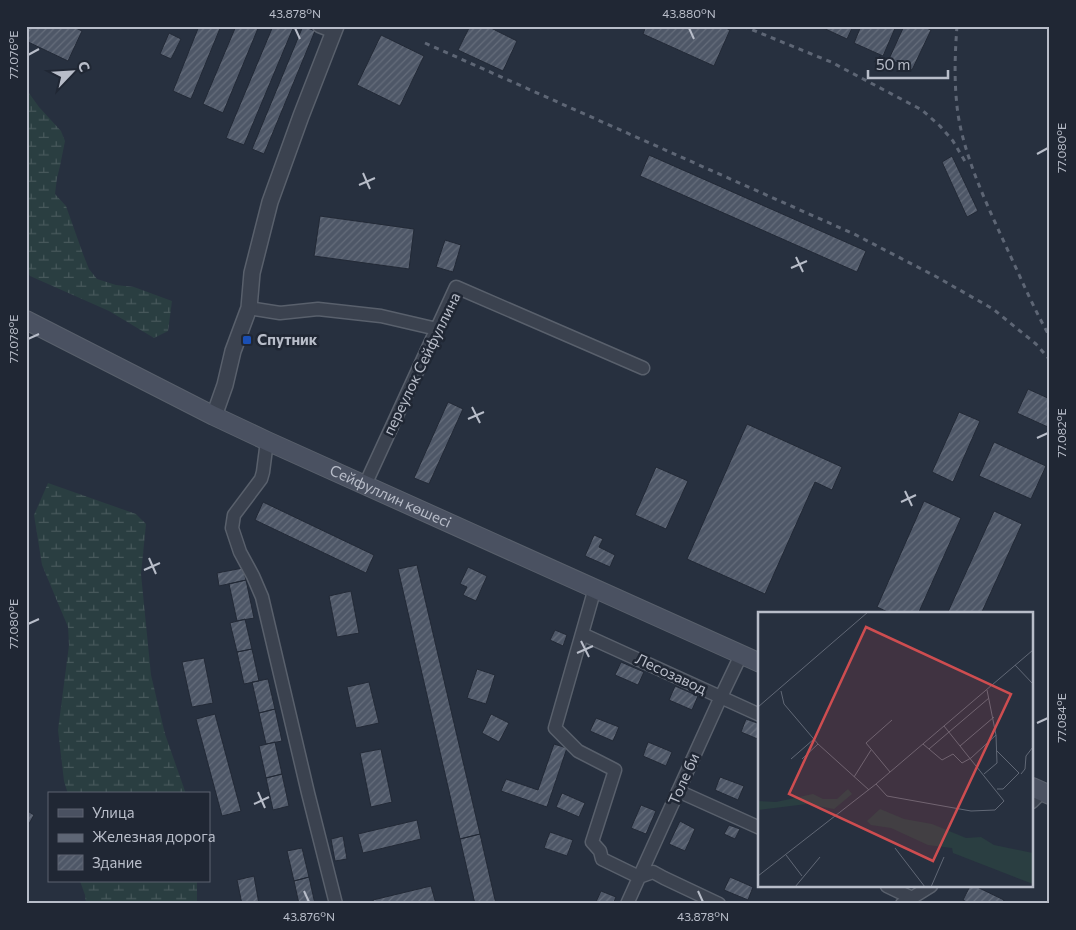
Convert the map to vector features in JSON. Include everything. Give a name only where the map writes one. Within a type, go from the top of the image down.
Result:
[{"type":"main road","name":"Сейфуллин көшесі","points":[[26,320],[267,441],[758,662]]},
{"type":"street","points":[[214,416],[225,386],[233,351],[249,308],[252,273],[270,202],[330,28]]},
{"type":"street","name":"переулок Сейфуллина","points":[[365,485],[456,286],[643,368]]},
{"type":"street","points":[[249,308],[280,313],[318,309],[380,316],[437,328]]},
{"type":"street","points":[[267,441],[261,479],[234,515],[232,528],[240,552],[262,597],[336,904]]},
{"type":"street","points":[[594,588],[554,728],[578,751],[615,770],[592,842],[600,852],[602,859],[639,877],[653,872],[719,904]]},
{"type":"street","name":"Лесозавод","points":[[582,634],[758,714]]},
{"type":"street","name":"Толе би","points":[[627,904],[720,697],[742,655]]},
{"type":"street","points":[[678,791],[758,827]]},
{"type":"street","points":[[890,888],[907,901],[928,888]]},
{"type":"green space","points":[[26,89],[39,107],[61,131],[65,141],[55,194],[66,206],[89,269],[97,279],[116,285],[134,287],[172,301],[168,331],[154,338],[109,311],[30,276],[26,270]]},
{"type":"green space","points":[[48,483],[136,514],[146,524],[141,574],[151,675],[165,734],[185,792],[67,792],[64,781],[58,730],[69,645],[68,627],[42,565],[34,515]]},
{"type":"green space","points":[[80,882],[197,882],[197,904],[86,904]]},
{"type":"building","points":[[26,26],[72,26],[82,31],[68,61],[26,41]]},
{"type":"building","points":[[199,26],[221,26],[191,99],[173,91]]},
{"type":"building","points":[[236,26],[259,26],[223,113],[203,104]]},
{"type":"building","points":[[273,26],[294,26],[244,145],[226,138]]},
{"type":"building","points":[[303,26],[315,31],[264,154],[252,149]]},
{"type":"building","points":[[470,26],[487,26],[517,41],[503,71],[458,50]]},
{"type":"building","points":[[646,26],[721,26],[730,30],[714,66],[643,34]]},
{"type":"building","points":[[819,26],[853,26],[847,39]]},
{"type":"building","points":[[861,26],[896,26],[883,56],[854,43]]},
{"type":"building","points":[[904,26],[922,26],[931,30],[912,70],[889,59]]},
{"type":"building","points":[[169,33],[181,39],[171,59],[160,54]]},
{"type":"building","points":[[381,35],[424,56],[400,106],[357,85]]},
{"type":"building","points":[[649,155],[866,251],[857,272],[640,176]]},
{"type":"building","points":[[952,156],[978,211],[967,217],[942,162]]},
{"type":"building","points":[[320,216],[414,229],[409,269],[314,256]]},
{"type":"building","points":[[445,240],[461,245],[453,272],[436,267]]},
{"type":"building","points":[[1028,389],[1050,399],[1050,428],[1017,413]]},
{"type":"building","points":[[448,402],[463,409],[429,484],[414,478]]},
{"type":"building","points":[[959,412],[980,421],[953,482],[932,472]]},
{"type":"building","points":[[747,424],[842,467],[832,490],[815,482],[765,594],[687,559]]},
{"type":"building","points":[[994,442],[1046,466],[1031,499],[979,476]]},
{"type":"building","points":[[656,467],[688,481],[666,529],[635,515]]},
{"type":"building","points":[[924,501],[961,518],[919,612],[888,612],[877,607]]},
{"type":"building","points":[[263,502],[374,555],[366,573],[255,520]]},
{"type":"building","points":[[994,511],[1022,524],[982,612],[948,612]]},
{"type":"building","points":[[594,535],[603,539],[599,547],[615,555],[610,567],[585,556]]},
{"type":"building","points":[[417,565],[480,834],[460,839],[398,569]]},
{"type":"building","points":[[468,567],[487,576],[476,601],[463,595],[467,587],[460,584]]},
{"type":"building","points":[[243,568],[246,580],[219,586],[217,573]]},
{"type":"building","points":[[246,580],[254,618],[237,621],[229,584]]},
{"type":"building","points":[[351,591],[359,633],[337,637],[329,596]]},
{"type":"building","points":[[245,619],[252,649],[237,652],[230,623]]},
{"type":"building","points":[[555,630],[567,635],[563,646],[550,640]]},
{"type":"building","points":[[252,649],[259,681],[244,684],[237,652]]},
{"type":"building","points":[[204,658],[213,703],[192,707],[182,662]]},
{"type":"building","points":[[621,662],[644,672],[638,685],[615,675]]},
{"type":"building","points":[[477,669],[495,675],[486,704],[467,698]]},
{"type":"building","points":[[268,679],[275,709],[259,713],[252,682]]},
{"type":"building","points":[[369,682],[379,723],[356,728],[347,687]]},
{"type":"building","points":[[675,686],[698,696],[692,710],[669,700]]},
{"type":"building","points":[[275,709],[282,741],[266,744],[259,713]]},
{"type":"building","points":[[215,714],[241,811],[222,816],[196,719]]},
{"type":"building","points":[[491,714],[509,723],[499,742],[482,733]]},
{"type":"building","points":[[596,718],[619,727],[613,741],[590,731]]},
{"type":"building","points":[[746,719],[758,723],[758,739],[741,732]]},
{"type":"building","points":[[275,742],[282,774],[266,778],[259,746]]},
{"type":"building","points":[[648,742],[672,752],[666,766],[643,756]]},
{"type":"building","points":[[554,744],[567,748],[547,807],[501,791],[506,779],[538,790]]},
{"type":"building","points":[[381,749],[392,802],[371,807],[360,753]]},
{"type":"building","points":[[282,774],[289,806],[273,810],[266,778]]},
{"type":"building","points":[[720,777],[744,786],[738,800],[715,790]]},
{"type":"building","points":[[562,793],[585,803],[579,817],[556,807]]},
{"type":"building","points":[[641,805],[656,811],[646,834],[631,828]]},
{"type":"building","points":[[26,810],[34,815],[26,829]]},
{"type":"building","points":[[417,820],[421,839],[363,853],[358,834]]},
{"type":"building","points":[[680,821],[695,829],[685,851],[669,844]]},
{"type":"building","points":[[729,825],[740,829],[735,839],[724,834]]},
{"type":"building","points":[[550,832],[573,840],[567,856],[544,848]]},
{"type":"building","points":[[480,834],[496,904],[475,904],[460,839]]},
{"type":"building","points":[[343,836],[347,859],[335,861],[331,839]]},
{"type":"building","points":[[302,848],[309,877],[294,881],[287,851]]},
{"type":"building","points":[[254,876],[259,904],[242,904],[237,880]]},
{"type":"building","points":[[309,877],[315,904],[299,904],[294,881]]},
{"type":"building","points":[[730,877],[753,887],[748,900],[724,890]]},
{"type":"building","points":[[431,886],[436,904],[374,904],[373,900]]},
{"type":"building","points":[[969,888],[979,888],[1004,900],[1002,904],[970,904],[963,900]]},
{"type":"building","points":[[601,891],[616,897],[613,904],[595,904]]},
{"type":"railway","points":[[743,26],[831,62],[922,110],[953,141],[966,163]]},
{"type":"railway","points":[[957,26],[956,96],[965,144],[994,220],[1029,297],[1050,337]]},
{"type":"railway","points":[[425,43],[854,234],[935,276],[993,309],[1036,344],[1050,360]]},
{"type":"place","name":"Спутник","points":[[247,340]]}]
